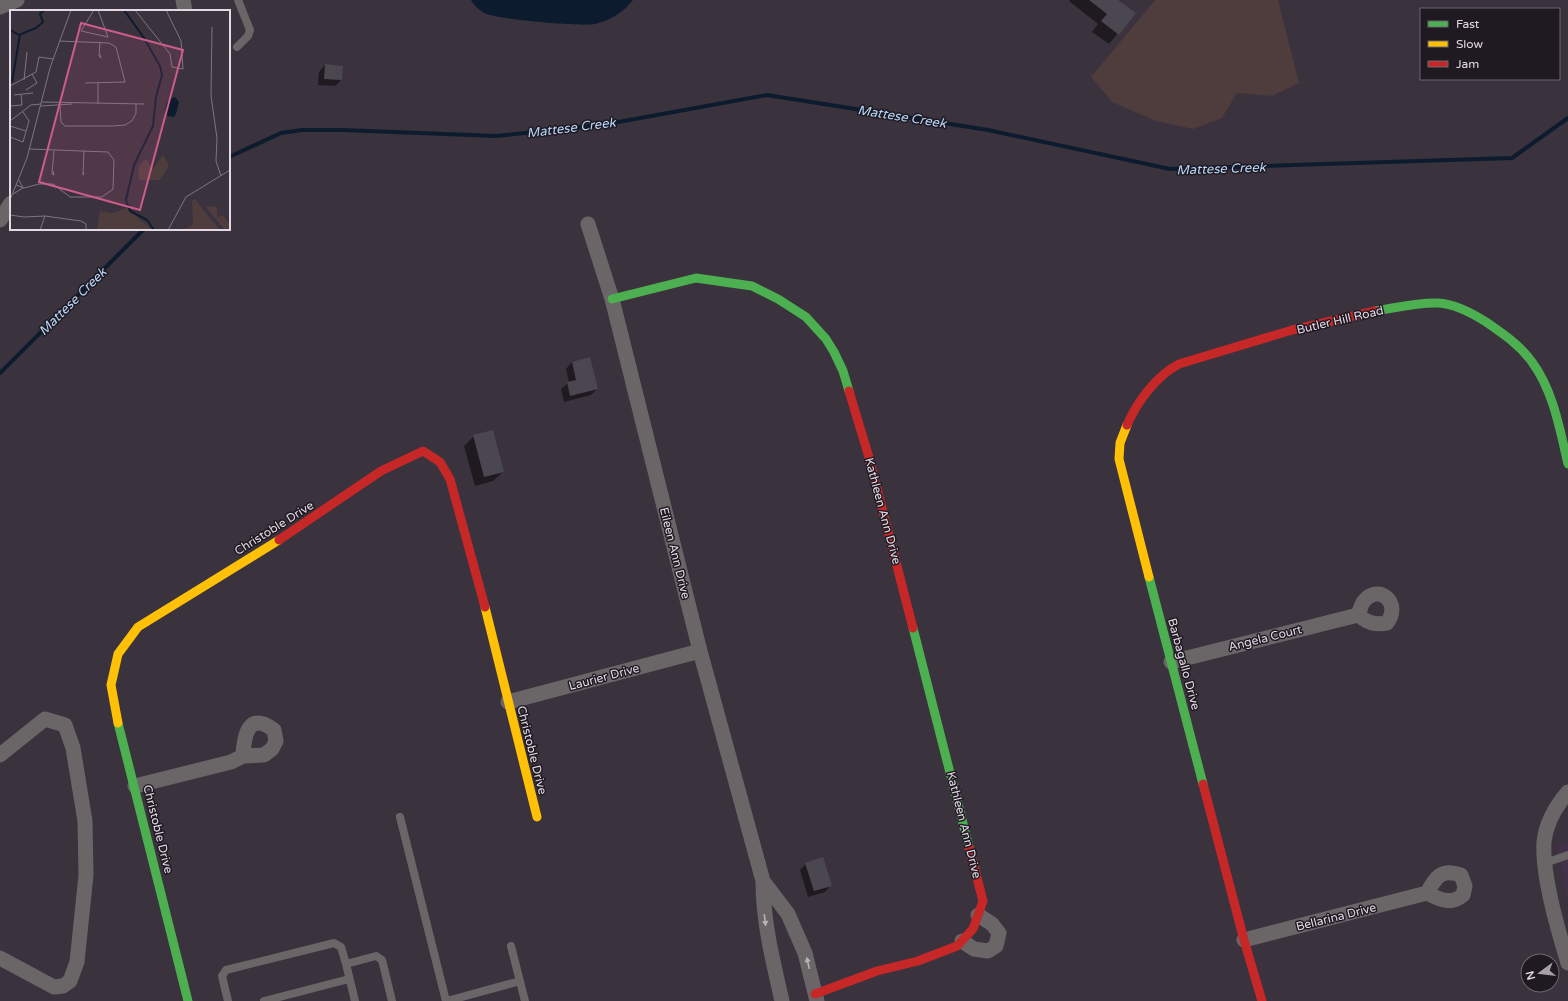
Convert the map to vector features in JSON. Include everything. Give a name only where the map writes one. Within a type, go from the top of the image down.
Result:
[{"type":"street","points":[[0,7],[17,0]]},
{"type":"street","points":[[183,0],[185,10]]},
{"type":"street","points":[[0,220],[10,205]]},
{"type":"street","name":"Eileen Ann Drive","points":[[588,224],[612,299],[700,651],[764,881],[763,907],[767,936],[782,1001]]},
{"type":"street","name":"Kathleen Ann Drive","points":[[612,299],[696,278],[752,286],[778,299],[806,316],[826,339],[834,352],[843,371],[868,454],[983,901],[973,929],[957,946],[918,961],[877,971],[816,997]]},
{"type":"street","name":"Butler Hill Road","points":[[1192,359],[1361,312],[1419,304],[1445,304],[1474,316],[1499,332],[1517,346],[1531,362],[1542,381],[1568,464]]},
{"type":"street","name":"Barbagallo Drive","points":[[1192,359],[1177,365],[1166,372],[1148,391],[1133,413],[1122,437],[1119,455],[1121,470],[1171,662],[1244,940],[1262,1001]]},
{"type":"street","name":"Christoble Drive","points":[[188,1001],[112,698],[111,685],[118,654],[138,627],[318,516],[380,471],[406,456],[423,451],[435,456],[445,466],[450,479],[508,702],[536,817]]},
{"type":"street","name":"Angela Court","points":[[1171,662],[1358,615]]},
{"type":"street","name":"Laurier Drive","points":[[508,702],[700,651]]},
{"type":"street","points":[[0,755],[46,719],[65,726],[73,748],[84,821],[86,875],[77,962],[70,981],[63,986],[54,987],[0,958]]},
{"type":"street","points":[[135,786],[231,762],[243,756]]},
{"type":"street","points":[[1568,792],[1549,822],[1544,841],[1545,863],[1557,928],[1568,963]]},
{"type":"street","name":"Eileen Ann Drive","points":[[764,881],[788,914],[806,953],[816,997]]},
{"type":"street","name":"Bellarina Drive","points":[[1244,940],[1427,893]]},
{"type":"street","points":[[962,941],[974,949],[988,951],[996,946],[999,933],[992,924],[978,915]]},
{"type":"lane","points":[[237,47],[248,36],[250,30],[238,0]]},
{"type":"lane","points":[[400,817],[447,1001],[520,980]]},
{"type":"lane","points":[[1545,863],[1568,855]]},
{"type":"lane","points":[[228,1001],[222,976],[226,970],[334,943],[341,948],[355,1001]]},
{"type":"lane","points":[[511,946],[525,1001]]},
{"type":"lane","points":[[346,964],[376,956],[382,960],[392,1001]]},
{"type":"lane","points":[[264,1001],[349,979]]},
{"type":"shaded area","points":[[1155,0],[1278,0],[1299,83],[1272,96],[1237,93],[1222,118],[1193,129],[1156,121],[1112,102],[1091,77]]},
{"type":"shaded area","points":[[1568,843],[1568,901],[1557,845]]},
{"type":"water","points":[[471,0],[633,0],[621,12],[611,18],[600,23],[587,25],[504,18],[484,13]]},
{"type":"building","points":[[1089,0],[1118,0],[1136,13],[1119,35],[1101,21],[1107,14]]},
{"type":"building","points":[[325,64],[343,66],[342,80],[324,79]]},
{"type":"building","points":[[590,357],[598,389],[570,396],[567,382],[576,380],[572,362]]},
{"type":"building","points":[[493,430],[504,472],[484,477],[473,435]]},
{"type":"building","points":[[823,857],[832,886],[814,891],[805,863]]},
{"type":"waterway","name":"Mattese Creek","points":[[230,157],[281,133],[302,130],[342,130],[496,136],[602,125],[767,95],[988,130],[1170,169],[1512,158],[1568,118]]},
{"type":"waterway","name":"Mattese Creek","points":[[0,373],[143,230]]},
{"type":"traffic: fast","points":[[612,299],[696,278],[752,286],[778,299],[806,317],[826,339],[834,352],[843,371],[849,391]]},
{"type":"traffic: fast","points":[[1375,311],[1422,303],[1438,303],[1457,307],[1475,315],[1498,330],[1522,350],[1539,373],[1551,398],[1559,424],[1568,464]]},
{"type":"traffic: fast","points":[[1149,577],[1203,784]]},
{"type":"traffic: fast","points":[[913,628],[969,847]]},
{"type":"traffic: fast","points":[[118,723],[188,1001]]},
{"type":"traffic: slow","points":[[1127,425],[1120,443],[1119,459],[1149,577]]},
{"type":"traffic: slow","points":[[118,723],[111,685],[118,654],[138,627],[279,540]]},
{"type":"traffic: slow","points":[[485,607],[537,817]]},
{"type":"traffic: jam","points":[[1127,425],[1136,407],[1148,390],[1163,375],[1179,364],[1292,330],[1375,311]]},
{"type":"traffic: jam","points":[[849,391],[868,454],[913,628]]},
{"type":"traffic: jam","points":[[279,540],[381,471],[423,451],[440,462],[450,479],[485,607]]},
{"type":"traffic: jam","points":[[1203,784],[1244,940],[1262,1001]]},
{"type":"traffic: jam","points":[[815,994],[877,971],[918,961],[957,946],[973,929],[983,901],[969,847]]}]
